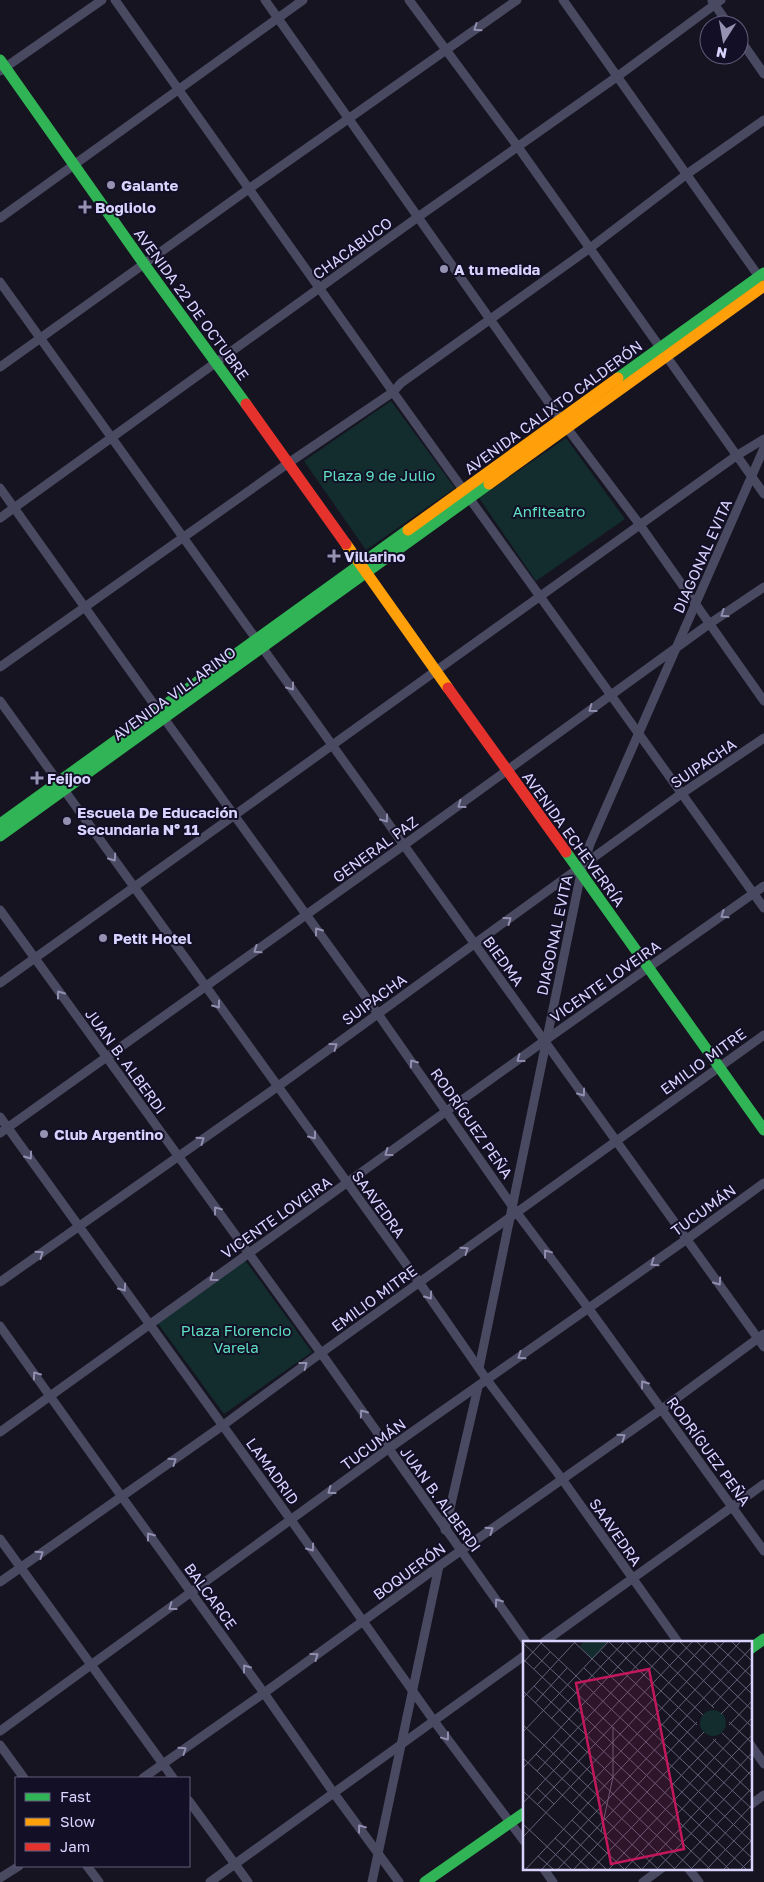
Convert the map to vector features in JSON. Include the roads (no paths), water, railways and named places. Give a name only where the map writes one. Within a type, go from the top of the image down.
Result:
[{"type":"main road","name":"AVENIDA 22 DE OCTUBRE","points":[[2,66],[363,569]]},
{"type":"main road","name":"AVENIDA CALIXTO CALDERÓN","points":[[363,569],[763,280]]},
{"type":"main road","name":"AVENIDA VILLARINO","points":[[0,836],[62,786],[363,569]]},
{"type":"main road","name":"AVENIDA ECHEVERRÍA","points":[[363,569],[581,869],[648,968],[764,1130]]},
{"type":"main road","name":"AVENIDA VILLARINO","points":[[0,824],[62,786]]},
{"type":"main road","points":[[752,1648],[764,1640]]},
{"type":"main road","points":[[425,1882],[523,1814]]},
{"type":"street","points":[[2,66],[102,0]]},
{"type":"street","points":[[115,0],[250,188],[392,392],[467,493],[764,908]]},
{"type":"street","points":[[266,0],[565,424],[640,525],[764,701]]},
{"type":"street","points":[[0,218],[304,0]]},
{"type":"street","points":[[409,0],[518,147],[764,494]]},
{"type":"street","points":[[0,368],[250,188],[517,0]]},
{"type":"street","points":[[562,0],[763,280]]},
{"type":"street","points":[[716,1],[724,15]]},
{"type":"street","name":"CHACABUCO","points":[[0,518],[418,217],[618,76],[716,1]]},
{"type":"street","points":[[749,52],[764,74]]},
{"type":"street","points":[[0,667],[392,392],[401,383],[590,248],[687,174],[764,120]]},
{"type":"street","name":"BIEDMA","points":[[0,282],[616,1141],[687,1239],[761,1336],[764,1347]]},
{"type":"street","points":[[0,983],[736,456],[764,439]]},
{"type":"street","name":"DIAGONAL EVITA","points":[[479,1368],[513,1212],[581,869],[590,844],[764,448]]},
{"type":"street","name":"RODRÍGUEZ PEÑA","points":[[0,488],[447,1111],[513,1212],[589,1308],[764,1551]]},
{"type":"street","name":"GENERAL PAZ","points":[[4,1130],[764,586]]},
{"type":"street","name":"SAAVEDRA","points":[[0,701],[204,987],[419,1282],[487,1380],[562,1479],[677,1641]]},
{"type":"street","name":"SUIPACHA","points":[[0,1282],[277,1087],[581,869],[681,794],[764,738]]},
{"type":"street","name":"VICENTE LOVEIRA","points":[[0,1432],[248,1252],[764,886]]},
{"type":"street","name":"JUAN B. ALBERDI","points":[[0,910],[321,1353],[525,1641]]},
{"type":"street","name":"EMILIO MITRE","points":[[0,1582],[122,1498],[513,1212],[764,1035]]},
{"type":"street","name":"LAMADRID","points":[[0,1117],[4,1130],[80,1226],[434,1721],[523,1840]]},
{"type":"street","name":"TUCUMÁN","points":[[0,1731],[92,1666],[388,1449],[764,1183]]},
{"type":"street","name":"BALCARCE","points":[[0,1326],[399,1882]]},
{"type":"street","name":"BOQUERÓN","points":[[144,1777],[264,1693],[438,1566],[662,1409],[761,1336]]},
{"type":"street","points":[[445,1530],[478,1387]]},
{"type":"street","points":[[545,1641],[764,1484]]},
{"type":"street","points":[[0,1539],[172,1777]]},
{"type":"street","points":[[372,1882],[438,1566]]},
{"type":"street","points":[[210,1882],[523,1657]]},
{"type":"street","points":[[0,1745],[23,1777]]},
{"type":"street","points":[[752,1747],[764,1764]]},
{"type":"street","points":[[752,1804],[764,1795]]},
{"type":"street","points":[[190,1802],[248,1882]]},
{"type":"street","points":[[0,1878],[16,1867]]},
{"type":"street","points":[[88,1867],[99,1882]]},
{"type":"street","points":[[545,1870],[553,1882]]},
{"type":"street","points":[[643,1882],[659,1870]]},
{"type":"street","points":[[689,1870],[698,1882]]},
{"type":"place","name":"Galante","points":[[111,185]]},
{"type":"place","name":"Bogliolo","points":[[85,207]]},
{"type":"place","name":"A tu medida","points":[[444,269]]},
{"type":"place","name":"Villarino","points":[[334,556]]},
{"type":"place","name":"Feijoo","points":[[37,778]]},
{"type":"place","name":"Escuela De Educación Secundaria Nº 11","points":[[67,821]]},
{"type":"place","name":"Petit Hotel","points":[[103,938]]},
{"type":"place","name":"Club Argentino","points":[[44,1134]]},
{"type":"park label","name":"Plaza 9 de Julio","points":[[379,475]]},
{"type":"park label","name":"Anfiteatro","points":[[549,511]]},
{"type":"park label","name":"Plaza Florencio Varela","points":[[236,1338]]}]
